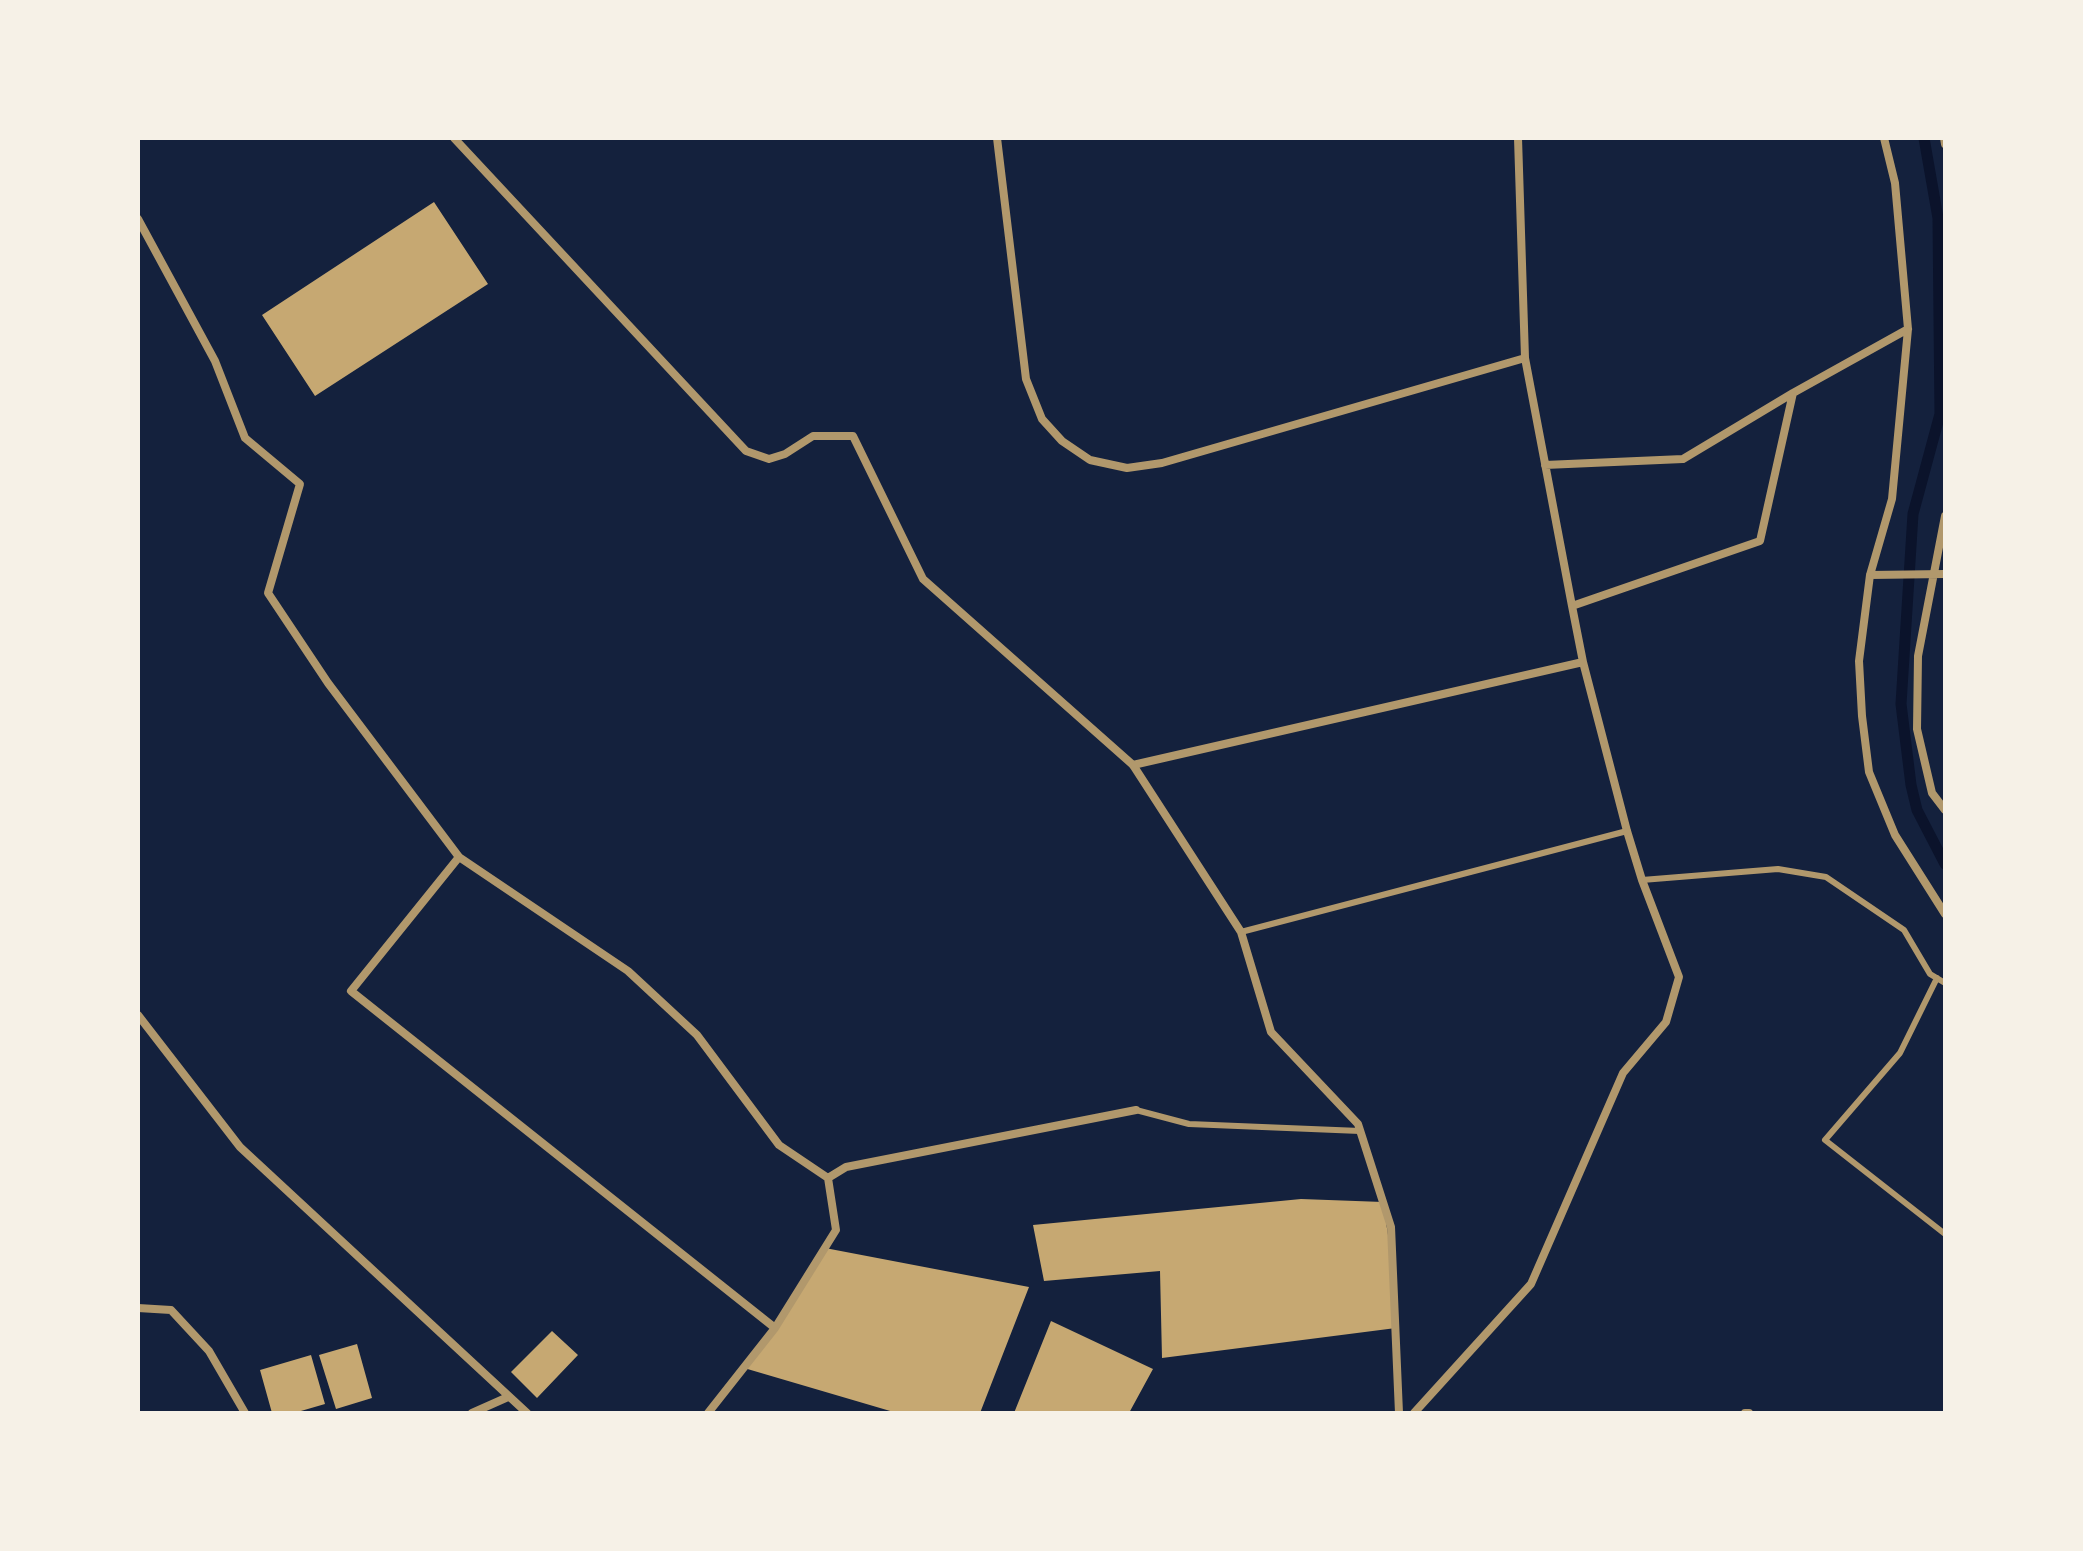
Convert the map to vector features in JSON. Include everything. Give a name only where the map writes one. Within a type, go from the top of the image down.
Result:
[{"type":"street","points":[[454,138],[746,451],[769,459],[785,454],[813,436],[853,436],[923,579],[1133,765],[1241,932],[1271,1032],[1358,1124],[1391,1227],[1399,1413]]},
{"type":"street","points":[[997,138],[1026,379],[1042,419],[1062,441],[1090,460],[1127,468],[1162,463],[1525,358]]},
{"type":"street","points":[[1414,1413],[1531,1284],[1623,1073],[1666,1022],[1679,977],[1627,831],[1583,662],[1572,606],[1525,358],[1518,138]]},
{"type":"street","points":[[1884,138],[1895,183],[1908,329],[1892,499],[1870,575],[1859,661],[1869,772],[1895,835],[1945,914]]},
{"type":"street","points":[[1944,138],[1945,144]]},
{"type":"street","points":[[138,219],[215,361],[245,438],[300,484],[268,593],[328,683],[459,857],[628,971],[697,1035],[779,1145],[828,1178],[836,1230],[775,1328],[708,1413]]},
{"type":"street","points":[[1545,465],[1683,459],[1908,329]]},
{"type":"street","points":[[1572,606],[1760,541],[1793,393]]},
{"type":"street","points":[[1945,516],[1918,656],[1917,729],[1932,793],[1945,810]]},
{"type":"street","points":[[1870,575],[1945,574]]},
{"type":"street","points":[[1133,765],[1583,662]]},
{"type":"street","points":[[459,857],[351,991],[775,1328]]},
{"type":"street","points":[[138,1015],[240,1147],[527,1413]]},
{"type":"street","points":[[828,1178],[846,1167],[1136,1110]]},
{"type":"street","points":[[138,1308],[171,1310],[209,1351],[245,1413]]},
{"type":"street","points":[[472,1413],[508,1397]]},
{"type":"lane","points":[[1241,932],[1627,831]]},
{"type":"lane","points":[[1642,880],[1778,869],[1826,877],[1904,930],[1930,974],[1945,983]]},
{"type":"lane","points":[[1937,978],[1900,1053],[1825,1140],[1945,1234]]},
{"type":"lane","points":[[1136,1110],[1189,1124],[1360,1131]]},
{"type":"building","points":[[434,202],[488,284],[315,396],[262,315]]},
{"type":"building","points":[[1301,1199],[1383,1202],[1393,1268],[1396,1328],[1162,1358],[1160,1271],[1044,1281],[1033,1225]]},
{"type":"building","points":[[825,1248],[1029,1287],[980,1413],[897,1413],[744,1368]]},
{"type":"building","points":[[1051,1321],[1153,1369],[1129,1413],[1014,1413]]},
{"type":"building","points":[[552,1331],[578,1355],[537,1398],[511,1372]]},
{"type":"building","points":[[357,1344],[372,1398],[336,1409],[319,1355]]},
{"type":"building","points":[[311,1355],[325,1404],[294,1413],[272,1413],[260,1370]]},
{"type":"waterway","points":[[1924,138],[1938,218],[1940,414],[1913,514],[1901,704],[1917,810],[1945,864]]}]
